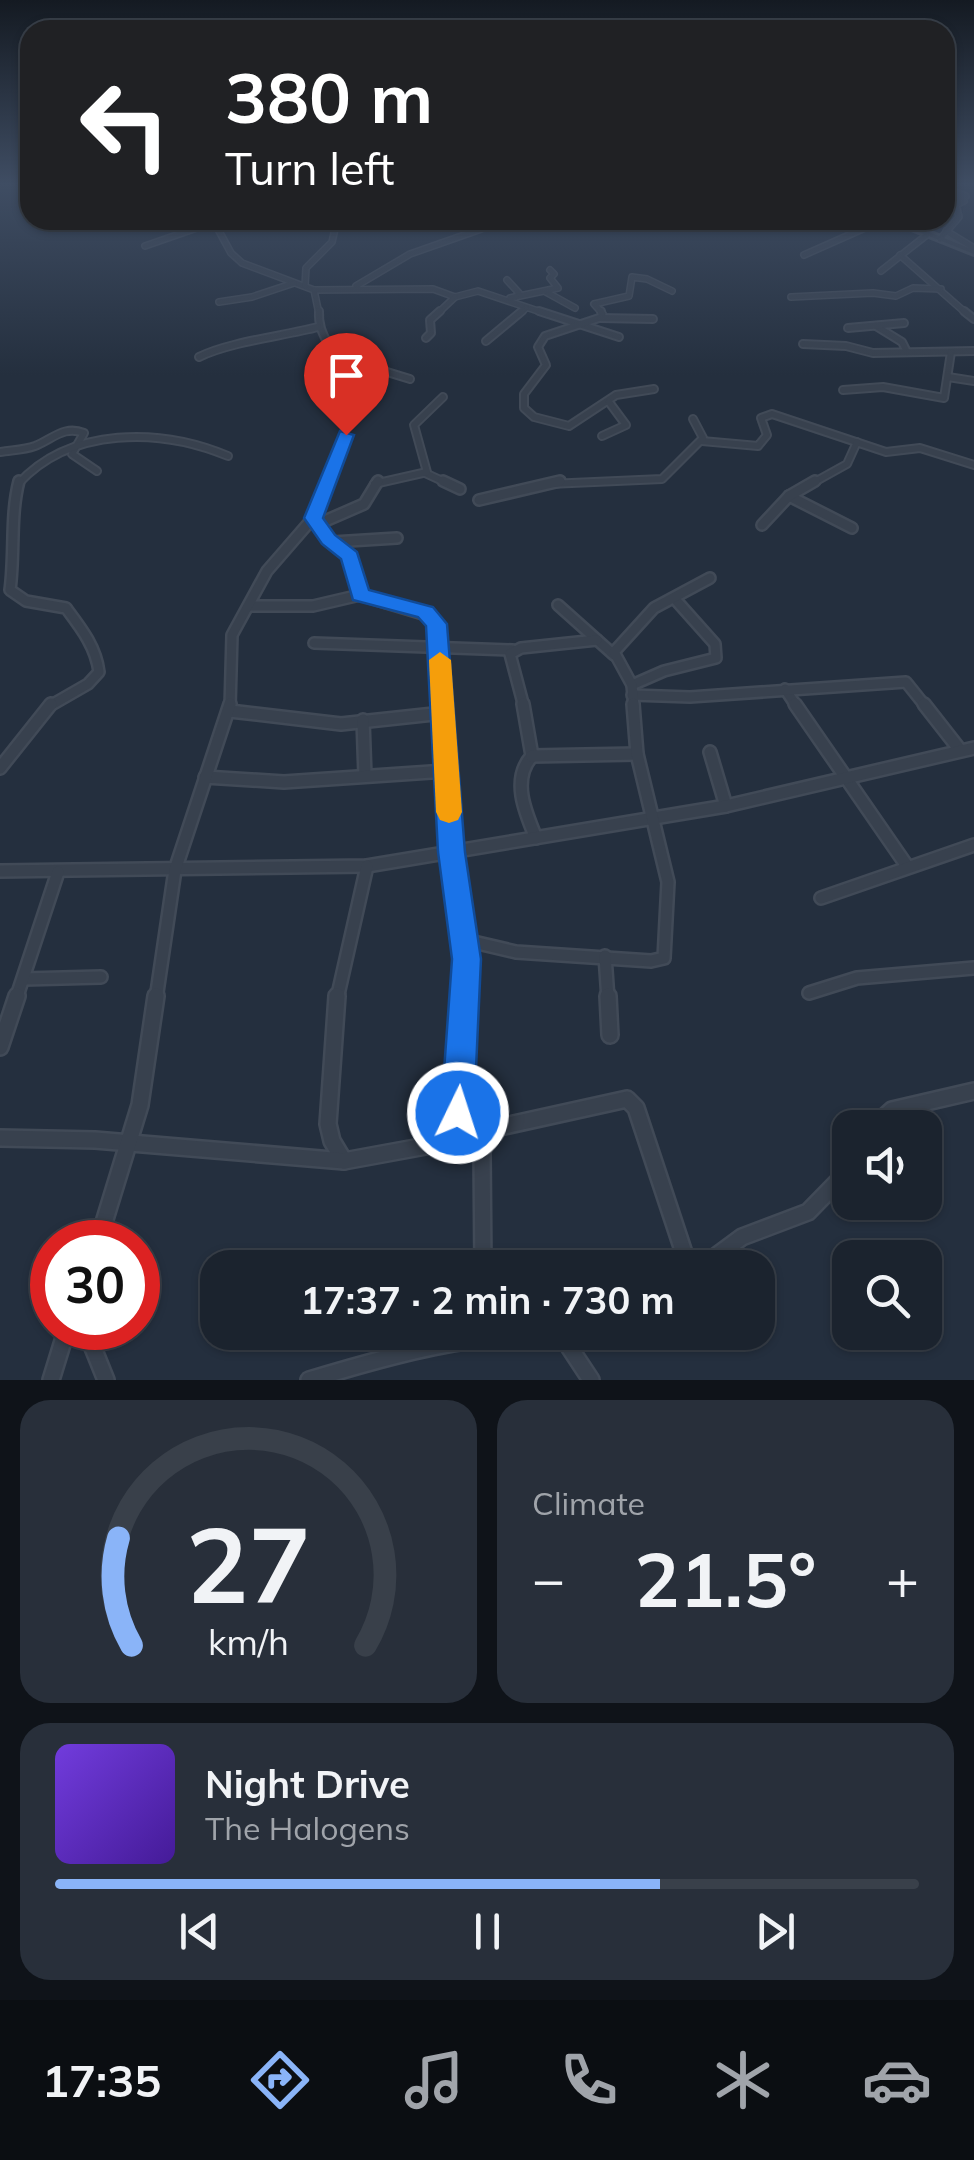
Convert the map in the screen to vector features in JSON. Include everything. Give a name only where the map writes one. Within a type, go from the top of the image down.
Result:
[{"type":"street","points":[[105,1220],[140,1106],[175,870],[230,711],[230,648],[236,627],[268,571],[316,521],[350,419],[338,370],[318,327],[320,303],[305,286],[242,263],[231,246]]},
{"type":"street","points":[[305,286],[306,268],[329,246]]},
{"type":"street","points":[[356,286],[410,254],[432,246]]},
{"type":"street","points":[[804,255],[823,246]]},
{"type":"street","points":[[881,271],[911,246]]},
{"type":"street","points":[[900,255],[925,272],[947,299],[974,319]]},
{"type":"street","points":[[504,298],[558,287],[550,280],[554,274],[550,270]]},
{"type":"street","points":[[600,318],[603,313],[593,306],[628,296],[632,277],[647,278],[672,291]]},
{"type":"street","points":[[507,280],[518,292],[516,298]]},
{"type":"street","points":[[218,302],[305,286],[433,289],[456,297]]},
{"type":"street","points":[[791,298],[873,292],[896,296],[913,288],[941,289]]},
{"type":"street","points":[[426,338],[430,320],[456,297],[478,290],[619,337]]},
{"type":"street","points":[[546,292],[576,308]]},
{"type":"street","points":[[486,341],[526,308]]},
{"type":"street","points":[[653,319],[588,320],[580,327],[554,331],[540,340],[538,347],[546,365],[524,394],[524,408],[534,417],[569,426],[621,394],[654,389]]},
{"type":"street","points":[[848,328],[904,322]]},
{"type":"street","points":[[876,326],[902,342],[907,352]]},
{"type":"street","points":[[199,357],[220,347],[251,344],[318,327]]},
{"type":"street","points":[[804,344],[846,346],[871,353],[974,351]]},
{"type":"street","points":[[843,390],[883,387],[944,398],[951,352]]},
{"type":"street","points":[[338,370],[352,366],[383,369],[410,379]]},
{"type":"street","points":[[948,377],[974,382]]},
{"type":"street","points":[[425,473],[414,426],[444,397]]},
{"type":"street","points":[[602,436],[626,425],[609,402]]},
{"type":"street","points":[[702,440],[758,446],[767,435],[761,418],[772,414],[894,453],[920,448],[974,465]]},
{"type":"street","points":[[479,500],[562,481],[618,477],[659,480],[702,440],[694,419]]},
{"type":"street","points":[[0,452],[32,447],[69,429],[83,432],[72,454],[98,471]]},
{"type":"street","points":[[0,768],[21,734],[48,706],[83,689],[99,672],[81,626],[66,608],[20,598],[10,590],[16,542],[12,516],[18,482],[50,455],[80,444],[142,434],[164,442],[192,440],[228,456]]},
{"type":"street","points":[[762,525],[789,496],[847,464],[857,442]]},
{"type":"street","points":[[316,521],[364,504],[374,482],[425,473],[460,489]]},
{"type":"street","points":[[789,496],[852,528]]},
{"type":"street","points":[[316,521],[332,542],[350,556],[360,595]]},
{"type":"street","points":[[332,542],[396,538]]},
{"type":"street","points":[[614,655],[618,645],[654,608],[710,578]]},
{"type":"street","points":[[249,606],[314,606],[360,595],[433,617],[439,646],[456,902],[464,940],[465,1016],[456,1103],[463,1121],[483,1135]]},
{"type":"street","points":[[632,690],[664,671],[716,658],[715,644],[674,598]]},
{"type":"street","points":[[464,940],[516,952],[658,962],[666,955],[668,882],[638,754],[632,690],[614,655],[558,605]]},
{"type":"street","points":[[314,644],[513,650],[597,640]]},
{"type":"street","points":[[513,650],[510,664],[532,740],[532,756]]},
{"type":"street","points":[[0,870],[367,866],[726,806],[845,781],[967,749],[906,682],[690,697],[632,690]]},
{"type":"street","points":[[786,689],[845,781],[908,866]]},
{"type":"street","points":[[230,711],[320,723],[443,713]]},
{"type":"street","points":[[363,720],[365,776]]},
{"type":"street","points":[[710,752],[726,806]]},
{"type":"street","points":[[536,838],[520,773],[524,762],[532,756],[638,754]]},
{"type":"street","points":[[206,777],[265,782],[446,771]]},
{"type":"street","points":[[821,898],[974,845]]},
{"type":"street","points":[[344,1161],[332,1141],[328,1124],[332,1028],[367,866]]},
{"type":"street","points":[[0,1047],[58,872]]},
{"type":"street","points":[[605,956],[610,1035]]},
{"type":"street","points":[[809,993],[857,978],[974,968]]},
{"type":"street","points":[[24,978],[101,977]]},
{"type":"street","points":[[892,1110],[974,1092]]},
{"type":"street","points":[[0,1138],[95,1140],[129,1146],[344,1161],[483,1135],[495,1128],[608,1101],[632,1102],[684,1250]]},
{"type":"street","points":[[483,1135],[483,1250]]},
{"type":"street","points":[[724,1250],[742,1236],[808,1212],[832,1187]]},
{"type":"street","points":[[51,1380],[60,1350]]},
{"type":"street","points":[[94,1350],[106,1380]]},
{"type":"street","points":[[309,1380],[407,1350]]},
{"type":"street","points":[[576,1350],[591,1380]]},
{"type":"slow traffic","points":[[440,660],[449,812]]},
{"type":"route","points":[[346,435],[313,518],[328,540],[350,556],[360,595],[426,612],[436,624],[443,682],[451,852],[454,851],[457,872],[454,891],[466,959],[458,1113]]}]
